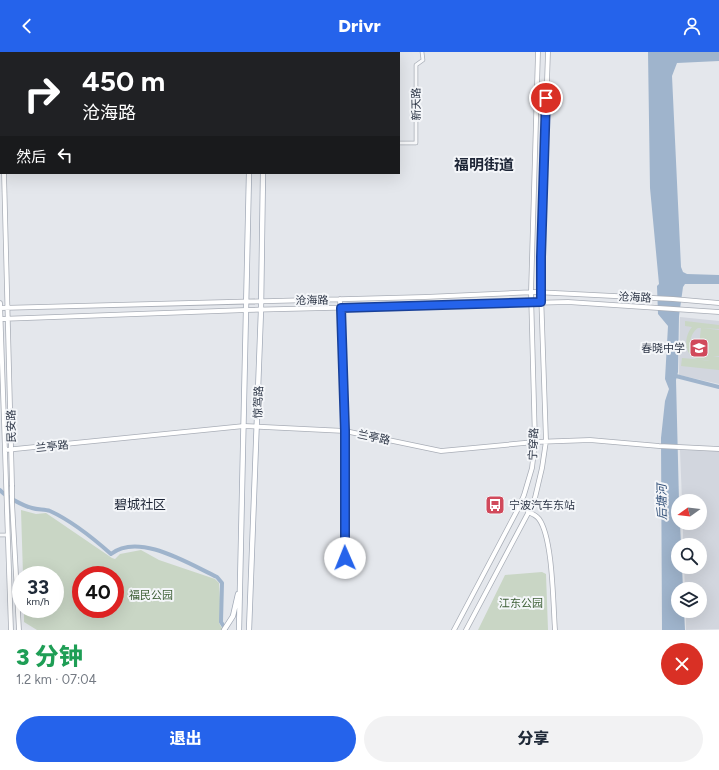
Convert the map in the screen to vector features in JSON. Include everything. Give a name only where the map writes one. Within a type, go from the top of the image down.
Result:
[{"type":"main road","name":"宁穿路","points":[[454,630],[519,507],[532,468],[535,442],[531,292],[538,52]]},
{"type":"main road","name":"宁穿路","points":[[466,630],[534,502],[542,468],[546,441],[541,302],[541,257],[548,52]]},
{"type":"main road","name":"民安路","points":[[4,174],[12,502],[18,630]]},
{"type":"main road","name":"惊驾路","points":[[239,630],[249,174]]},
{"type":"main road","name":"惊驾路","points":[[248,630],[261,310],[263,174]]},
{"type":"main road","name":"沧海路","points":[[0,308],[246,301],[340,300],[531,292],[719,303]]},
{"type":"main road","points":[[340,300],[345,431],[346,573]]},
{"type":"main road","name":"沧海路","points":[[0,319],[246,310],[541,302],[568,302],[719,312]]},
{"type":"main road","name":"民安路","points":[[0,303],[11,630]]},
{"type":"main road","name":"兰亭路","points":[[4,450],[244,426],[345,431],[441,451],[546,441],[590,440],[719,449]]},
{"type":"main road","points":[[528,512],[535,514],[540,520],[547,542],[550,558],[555,630]]},
{"type":"main road","points":[[224,630],[233,616],[240,582]]},
{"type":"street","name":"新天路","points":[[400,143],[416,143],[416,65],[423,60],[422,52]]},
{"type":"street","points":[[0,535],[7,535]]},
{"type":"shaded area","name":"春晓中学","points":[[680,317],[719,321],[719,384],[679,375]]},
{"type":"shaded area","points":[[680,450],[719,451],[719,629],[686,630],[686,618],[707,618],[707,582],[685,582],[684,574],[707,574],[707,538],[683,538],[683,530],[707,530],[707,494],[682,494]]},
{"type":"green space","points":[[685,321],[719,325],[719,329],[702,328],[719,330],[719,356],[713,356],[719,357],[719,370],[681,366],[682,358],[698,359],[690,355],[686,343],[688,334],[692,327],[685,326]],"holes":[[[698,328],[701,328],[698,354],[692,349],[690,341],[695,331]]]},
{"type":"green space","name":"福民公园","points":[[21,510],[36,514],[46,513],[112,558],[115,559],[120,554],[141,550],[159,560],[215,579],[219,583],[221,615],[219,623],[223,630],[37,630],[24,622],[24,618],[64,618],[64,566],[23,566]]},
{"type":"green space","name":"江东公园","points":[[542,572],[546,574],[548,630],[478,630],[505,575]]},
{"type":"water","name":"后塘河","points":[[648,52],[719,52],[719,61],[677,63],[672,76],[681,267],[683,272],[687,274],[719,275],[719,284],[685,284],[683,287],[679,316],[678,372],[676,380],[679,494],[671,494],[671,530],[680,530],[681,538],[671,538],[671,574],[682,574],[683,582],[671,582],[671,618],[684,618],[685,630],[662,630],[661,438],[665,401],[669,389],[665,379],[668,326],[658,314],[657,286],[659,284],[650,188]]},
{"type":"waterway","points":[[672,375],[719,387]]},
{"type":"waterway","points":[[0,490],[24,505],[34,509],[50,511],[66,520],[90,536],[111,554],[122,548],[135,546],[149,548],[179,558],[217,577],[222,583],[221,622],[226,630]]},
{"type":"place","name":"春晓中学","points":[[699,348]]},
{"type":"place","name":"宁波汽车东站","points":[[495,505]]},
{"type":"district","name":"福明街道","points":[[484,165]]},
{"type":"district","name":"碧城社区","points":[[140,504]]},
{"type":"route","points":[[345,558],[345,431],[341,308],[541,302],[546,98]]}]
